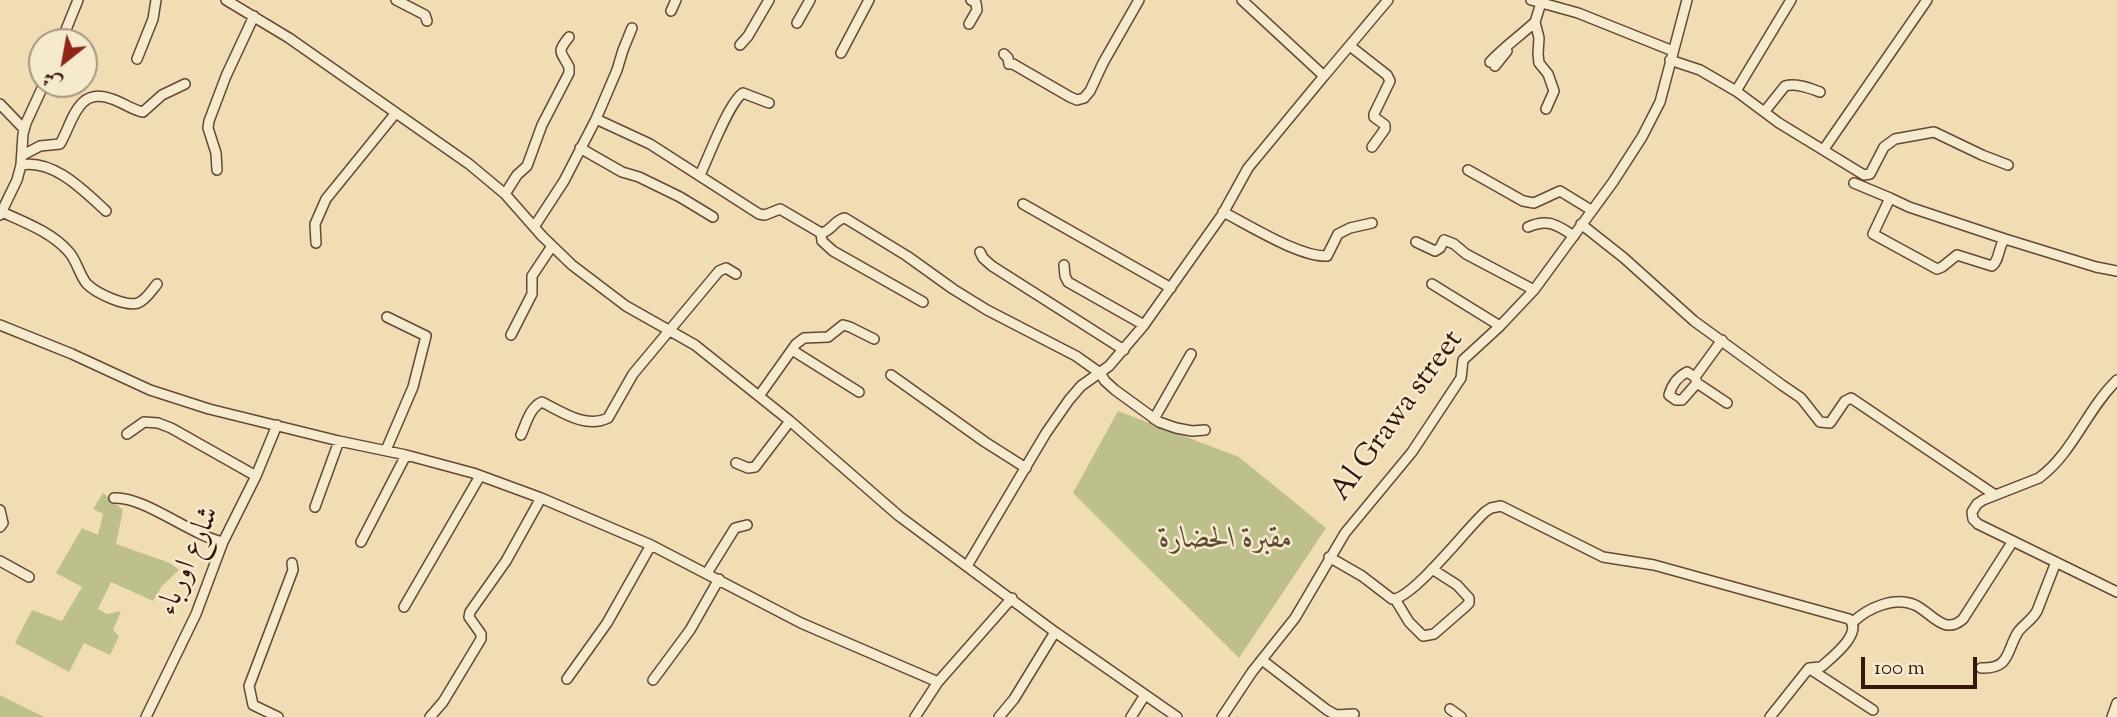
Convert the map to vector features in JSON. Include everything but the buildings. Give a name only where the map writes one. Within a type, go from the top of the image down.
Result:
[{"type":"street","points":[[67,28],[78,0]]},
{"type":"street","points":[[137,59],[153,19],[156,0]]},
{"type":"street","points":[[226,0],[297,44],[469,164],[505,194],[572,265],[604,290],[626,306],[695,345],[790,421],[899,516],[1055,632],[1177,717]]},
{"type":"street","points":[[396,0],[423,14],[427,21]]},
{"type":"street","points":[[671,11],[676,0]]},
{"type":"street","points":[[740,45],[769,0]]},
{"type":"street","points":[[797,23],[810,0]]},
{"type":"street","points":[[841,53],[869,0]]},
{"type":"street","points":[[969,24],[977,10],[976,3],[971,0]]},
{"type":"street","points":[[1004,54],[1009,64],[1070,97],[1077,100],[1084,98],[1090,92],[1103,63],[1139,0]]},
{"type":"street","points":[[1242,0],[1324,76]]},
{"type":"street","points":[[967,566],[1046,433],[1076,392],[1110,366],[1144,325],[1223,212],[1248,168],[1388,0]]},
{"type":"street","name":"Al Grawa street","points":[[1222,717],[1295,618],[1351,524],[1412,452],[1461,378],[1464,360],[1500,327],[1534,290],[1613,182],[1642,137],[1660,102],[1687,0]]},
{"type":"street","points":[[1736,91],[1791,0]]},
{"type":"street","points":[[1824,149],[1927,0]]},
{"type":"street","points":[[1546,109],[1554,91],[1548,74],[1539,63],[1536,2],[1578,13],[1700,70],[1864,175],[1870,174],[1884,148],[1895,139],[1934,132],[1982,156],[2008,165]]},
{"type":"street","points":[[217,170],[216,153],[208,128],[209,121],[226,76],[254,16]]},
{"type":"street","points":[[1493,64],[1504,46],[1517,39],[1535,22]]},
{"type":"street","points":[[534,227],[564,181],[596,119],[632,28]]},
{"type":"street","points":[[505,194],[528,163],[542,125],[569,73],[569,67],[560,54],[569,37]]},
{"type":"street","points":[[1350,46],[1387,75],[1390,81],[1374,114],[1374,117],[1385,125],[1385,129],[1372,147]]},
{"type":"street","points":[[22,160],[40,146],[60,144],[80,104],[90,97],[109,97],[143,112],[162,95],[184,84]]},
{"type":"street","points":[[1765,111],[1785,86],[1790,84],[1819,92]]},
{"type":"street","points":[[700,175],[740,94],[769,103]]},
{"type":"street","points":[[38,98],[24,129],[22,160],[17,180],[1,214],[55,239],[68,251],[87,284],[117,301],[136,303],[145,298],[157,284]]},
{"type":"street","points":[[0,104],[24,129]]},
{"type":"street","points":[[316,243],[315,224],[326,199],[395,114]]},
{"type":"street","points":[[596,119],[650,144],[759,215],[780,209],[821,233],[840,219],[847,219],[987,310],[1062,348],[1100,373],[1110,386],[1154,419],[1177,429],[1205,430]]},
{"type":"street","points":[[580,148],[622,172],[635,175],[680,197],[713,217]]},
{"type":"street","points":[[22,160],[58,173],[106,211]]},
{"type":"street","points":[[1468,170],[1523,201],[1534,203],[1560,191],[1591,211]]},
{"type":"street","points":[[1854,183],[1909,207],[2005,239],[2117,271]]},
{"type":"street","points":[[1890,198],[1873,234],[1937,269],[1957,255],[1994,265],[2001,243],[2005,239]]},
{"type":"street","points":[[1023,204],[1171,288]]},
{"type":"street","points":[[1223,212],[1285,243],[1320,256],[1327,256],[1338,234],[1372,223]]},
{"type":"street","points":[[1528,227],[1541,221],[1560,226],[1574,236]]},
{"type":"street","points":[[1581,224],[1632,265],[1694,321],[1797,394],[1822,424],[1830,424],[1850,398],[1994,495]]},
{"type":"street","points":[[821,233],[822,241],[833,251],[923,302]]},
{"type":"street","points":[[1416,242],[1435,251],[1444,240],[1454,244],[1466,254],[1534,290]]},
{"type":"street","points":[[511,335],[532,295],[532,276],[552,246]]},
{"type":"street","points":[[981,252],[983,258],[992,266],[1124,350]]},
{"type":"street","points":[[1064,265],[1068,282],[1144,325]]},
{"type":"street","points":[[521,435],[533,408],[542,402],[586,422],[606,419],[633,374],[721,269],[729,269],[736,274]]},
{"type":"street","points":[[1432,284],[1500,327]]},
{"type":"street","points":[[386,450],[413,387],[426,336],[387,317]]},
{"type":"street","points":[[0,325],[150,390],[209,409],[406,455],[480,476],[541,498],[651,545],[801,623],[938,682]]},
{"type":"street","points":[[759,396],[792,349],[804,338],[825,338],[843,325],[873,339]]},
{"type":"street","points":[[1722,340],[1696,380],[1727,403]]},
{"type":"street","points":[[792,349],[859,391]]},
{"type":"street","points":[[1154,419],[1191,354]]},
{"type":"street","points":[[891,375],[1026,468]]},
{"type":"street","points":[[2117,380],[2045,473],[1977,504],[1972,512],[1973,519],[1978,524],[2117,592]]},
{"type":"street","points":[[736,463],[748,468],[755,467],[790,421]]},
{"type":"street","points":[[127,434],[144,422],[158,423],[256,476]]},
{"type":"street","name":"شارع اورباء","points":[[146,717],[197,614],[223,542],[256,476],[277,425]]},
{"type":"street","points":[[315,507],[339,441]]},
{"type":"street","points":[[360,542],[406,455]]},
{"type":"street","points":[[404,607],[480,476]]},
{"type":"street","points":[[114,498],[122,498],[155,511],[204,536],[223,542]]},
{"type":"street","points":[[430,717],[443,702],[481,639],[481,634],[469,617],[470,612],[506,561],[541,498]]},
{"type":"street","points":[[1395,599],[1409,592],[1485,512],[1501,506],[1603,557],[1654,565],[1742,588],[1853,622],[1852,636],[1821,667],[1809,668],[1770,717]]},
{"type":"street","points":[[0,510],[3,523],[0,527]]},
{"type":"street","points":[[706,573],[735,528],[747,525]]},
{"type":"street","points":[[1853,622],[1868,611],[1894,601],[1914,605],[1947,626],[1956,624],[1963,619],[2013,541]]},
{"type":"street","points":[[567,679],[607,623],[651,545]]},
{"type":"street","points":[[1329,557],[1395,599],[1423,636],[1434,634],[1469,603],[1469,598],[1457,585],[1432,569]]},
{"type":"street","points":[[0,561],[29,577]]},
{"type":"street","points":[[1981,668],[1993,668],[2008,657],[2020,629],[2034,617],[2056,562]]},
{"type":"street","points":[[278,717],[253,705],[250,686],[293,570],[292,563]]},
{"type":"street","points":[[653,680],[690,629],[719,579]]},
{"type":"street","points":[[915,717],[938,682],[1012,598]]},
{"type":"street","points":[[999,717],[1014,699],[1055,632]]},
{"type":"street","points":[[1262,660],[1327,710],[1336,715],[1354,714]]},
{"type":"street","points":[[1809,668],[1873,710]]},
{"type":"street","points":[[1132,717],[1145,695]]},
{"type":"street","points":[[2112,717],[2117,703]]},
{"type":"street","points":[[1450,709],[1461,717]]},
{"type":"green space","name":"مقبرة الحضارة","points":[[1118,411],[1239,457],[1326,528],[1239,658],[1073,493]]},
{"type":"green space","points":[[103,493],[123,510],[116,544],[170,563],[179,570],[162,586],[153,601],[111,582],[98,609],[107,614],[121,611],[113,630],[119,636],[110,655],[84,643],[69,672],[15,643],[32,610],[62,621],[82,587],[56,573],[82,528],[98,535],[103,514],[93,509]]},
{"type":"green space","points":[[0,695],[44,717],[0,717]]}]
